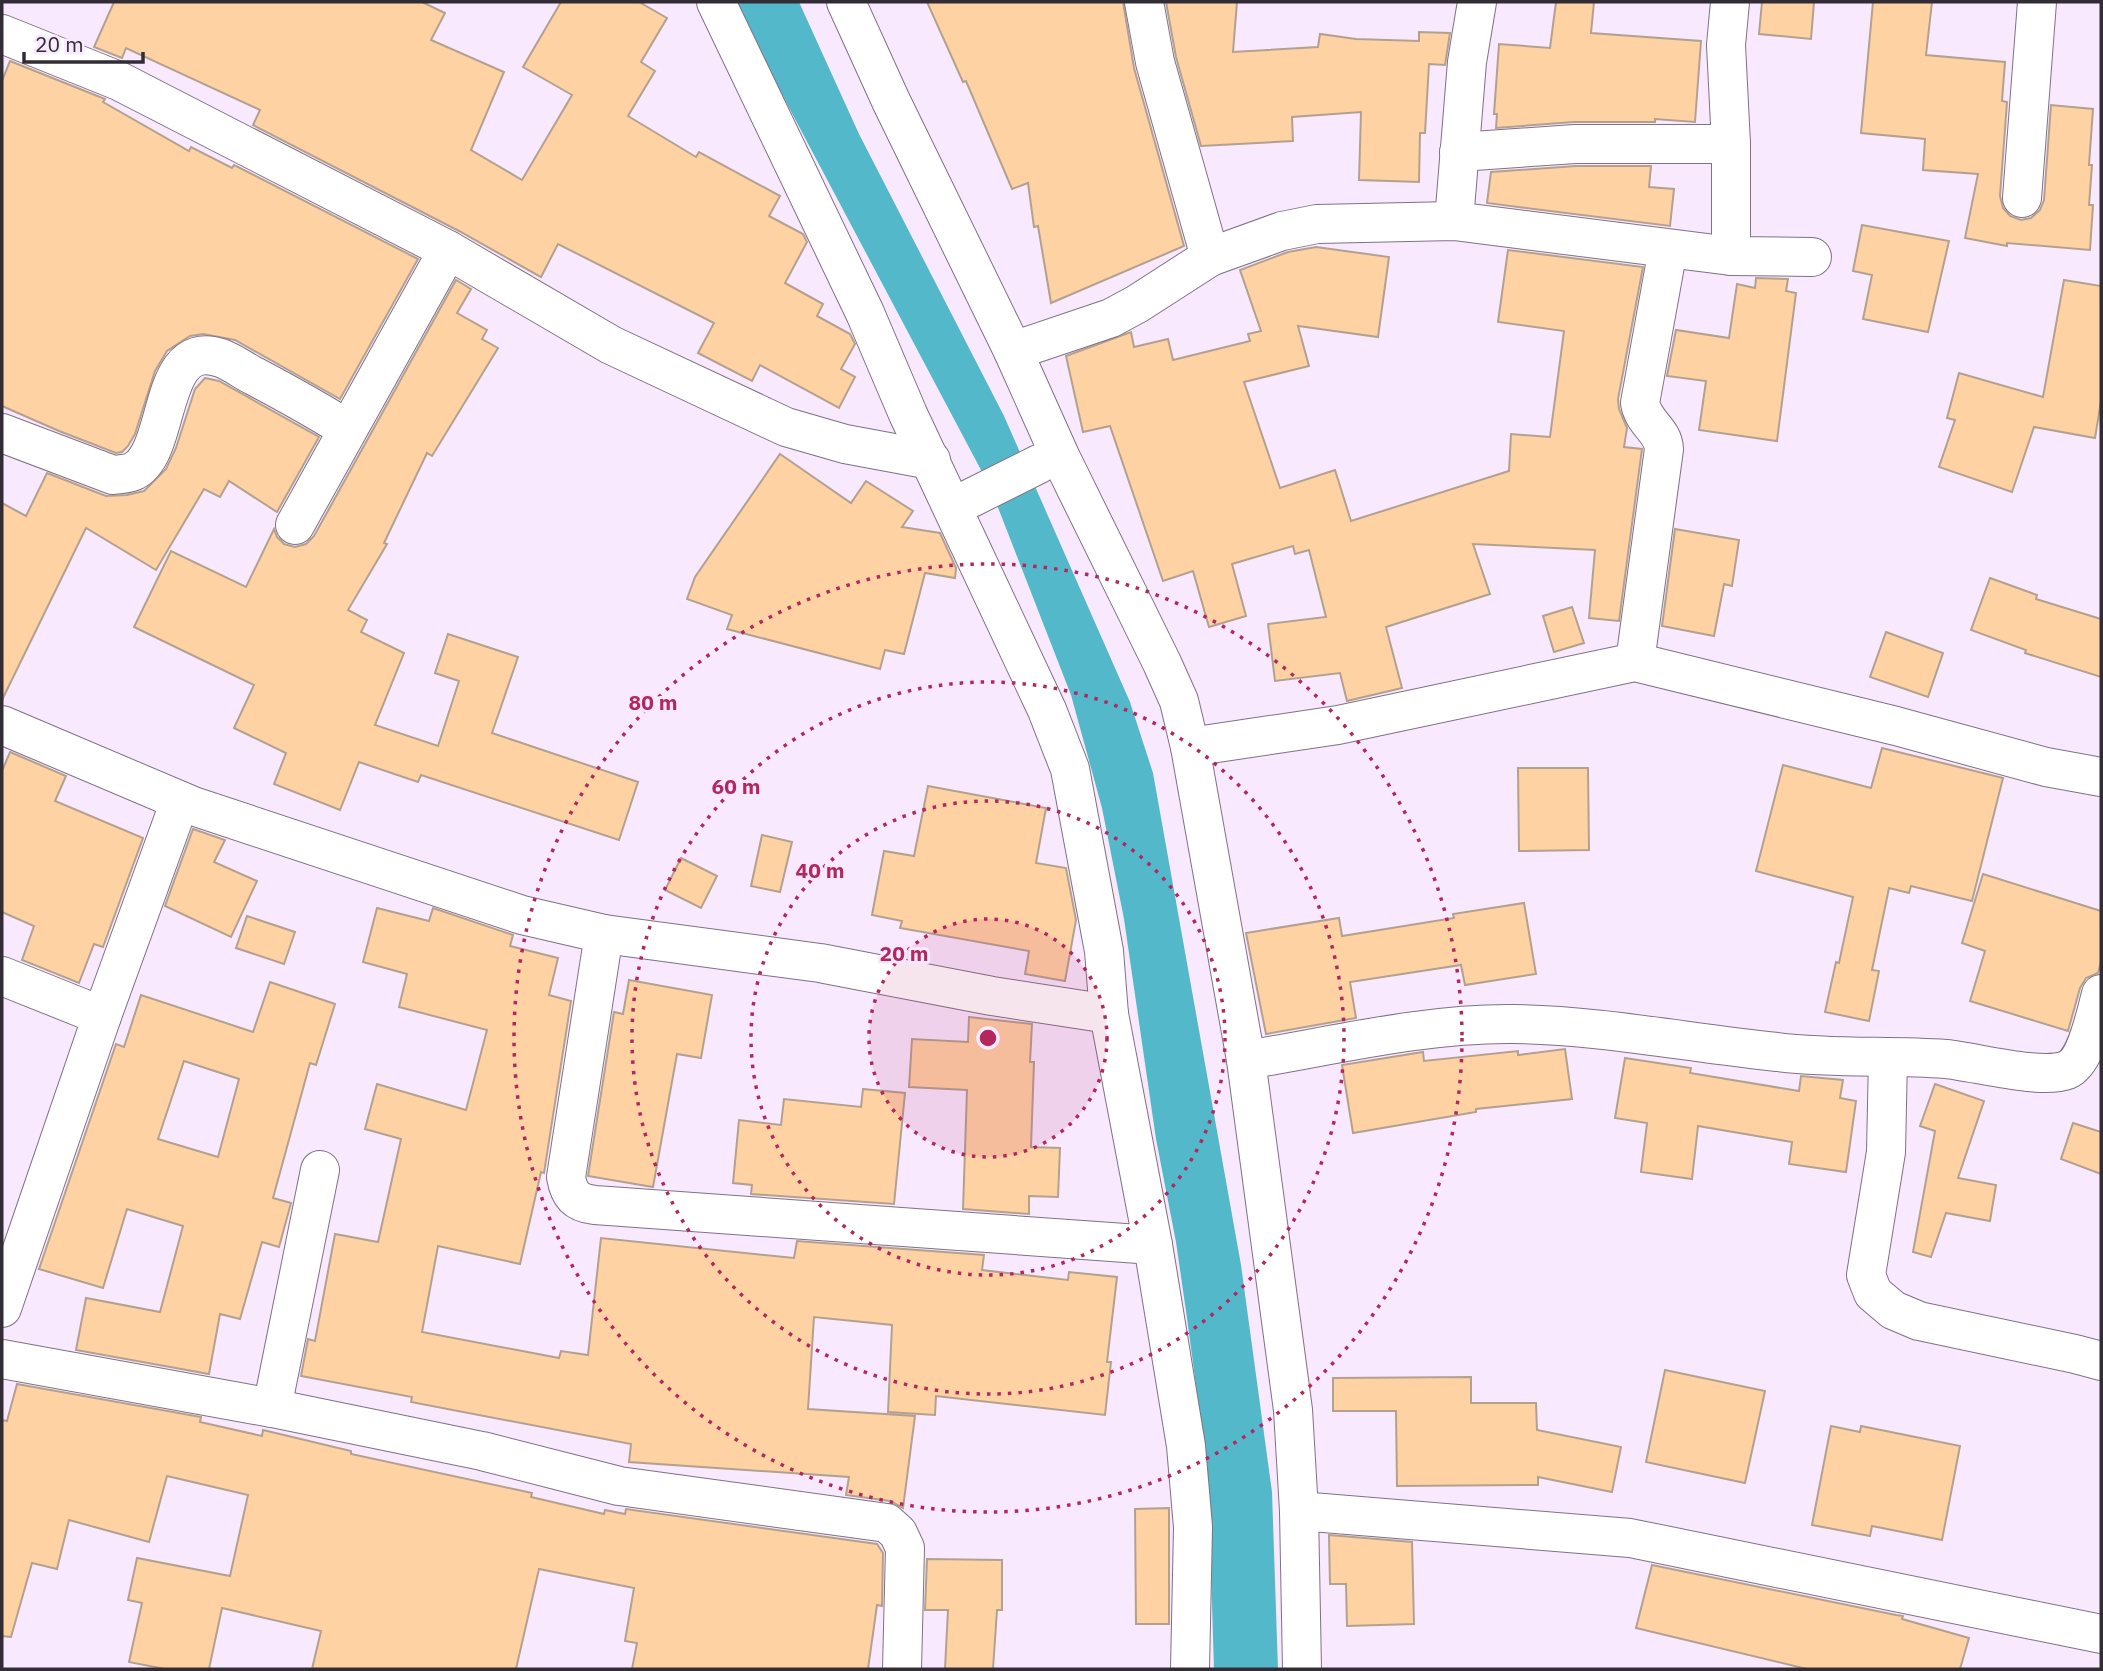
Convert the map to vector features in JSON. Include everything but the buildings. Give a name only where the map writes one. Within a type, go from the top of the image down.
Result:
[{"type":"street","points":[[716,2],[865,313],[908,414],[1047,709],[1070,769],[1104,951],[1109,1014],[1153,1245],[1186,1446],[1193,1527],[1190,1669]]},
{"type":"street","points":[[846,2],[1179,701],[1190,747],[1245,1060],[1293,1410],[1299,1511],[1302,1669]]},
{"type":"street","points":[[1144,2],[1155,62],[1210,257]]},
{"type":"street","points":[[1454,221],[1467,62],[1477,2]]},
{"type":"street","points":[[1731,2],[1726,45],[1731,144],[1731,256]]},
{"type":"street","points":[[2022,198],[2037,2]]},
{"type":"street","points":[[2,34],[120,81],[447,250],[611,345],[786,427],[845,444],[931,460]]},
{"type":"street","points":[[1459,152],[1575,144],[1731,144]]},
{"type":"street","points":[[1013,351],[1111,318],[1210,257],[1282,231],[1317,224],[1454,221],[1731,256],[1812,257]]},
{"type":"street","points":[[1635,662],[1664,449],[1663,440],[1642,415],[1640,402],[1668,249]]},
{"type":"street","points":[[295,526],[447,250]]},
{"type":"street","points":[[2,433],[113,475],[133,472],[147,458],[180,368],[192,358],[201,355],[221,358],[300,400],[347,429]]},
{"type":"street","points":[[971,498],[1039,464]]},
{"type":"street","points":[[1190,747],[1338,725],[1635,662],[1883,723],[2046,767],[2101,777]]},
{"type":"street","points":[[2,725],[180,801],[522,915],[604,934],[820,963],[992,996],[1109,1014]]},
{"type":"street","points":[[2,1308],[102,1016],[180,801]]},
{"type":"street","points":[[604,934],[566,1177],[572,1197],[595,1205],[1153,1245]]},
{"type":"street","points":[[2,976],[102,1016]]},
{"type":"street","points":[[1245,1060],[1431,1030],[1512,1024],[1592,1030],[1780,1053],[1947,1059],[2044,1073],[2066,1070],[2079,1058],[2101,994]]},
{"type":"street","points":[[1888,1058],[1886,1152],[1866,1275],[1873,1293],[1893,1310],[1919,1321],[2101,1361]]},
{"type":"street","points":[[272,1408],[320,1170]]},
{"type":"street","points":[[2,1359],[272,1408],[482,1451],[619,1486],[887,1523],[898,1533],[905,1548],[902,1669]]},
{"type":"street","points":[[1299,1511],[1630,1538],[2101,1634]]},
{"type":"water","points":[[733,2],[799,2],[859,134],[1004,416],[1130,702],[1153,773],[1241,1265],[1272,1492],[1278,1669],[1214,1669],[1208,1475],[1176,1242],[1156,1139],[1124,919],[1102,808],[1071,695],[990,487]]}]
